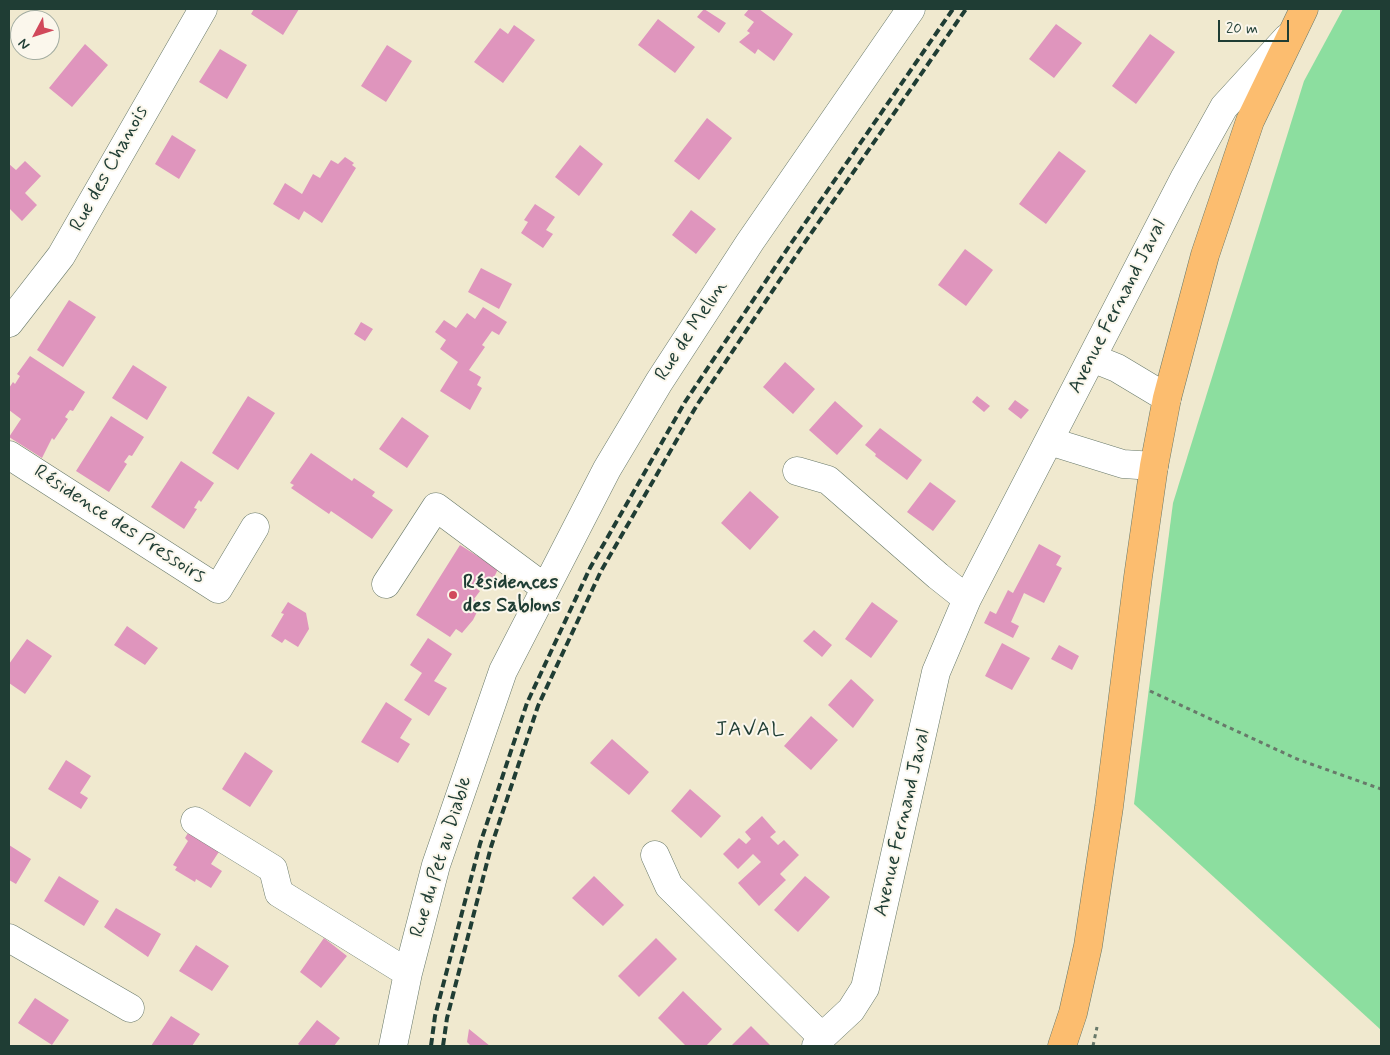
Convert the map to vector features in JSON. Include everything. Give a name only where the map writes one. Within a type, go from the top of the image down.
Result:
[{"type":"main road","points":[[1062,1046],[1073,1013],[1091,928],[1154,466],[1168,398],[1205,256],[1250,121],[1298,20]]},
{"type":"street","name":"Rue des Chanois","points":[[9,322],[61,256],[203,9]]},
{"type":"street","name":"Rue de Melun","points":[[503,671],[607,470],[659,382],[750,242],[911,9]]},
{"type":"street","name":"Avenue Fernand Javal","points":[[655,855],[669,886],[819,1042],[851,1010],[865,988],[936,672],[967,599],[1224,107],[1298,20]]},
{"type":"street","points":[[1092,358],[1117,368],[1168,398]]},
{"type":"street","points":[[1049,441],[1123,464],[1154,466]]},
{"type":"street","name":"Résidence des Pressoirs","points":[[9,455],[218,589],[255,527]]},
{"type":"street","points":[[797,471],[828,480],[967,599]]},
{"type":"street","points":[[386,584],[436,507],[545,588]]},
{"type":"street","name":"Rue du Pet au Diable","points":[[393,1046],[408,973],[436,865],[503,671]]},
{"type":"street","points":[[195,821],[273,869],[279,893],[408,973]]},
{"type":"street","points":[[9,938],[130,1008]]},
{"type":"path","points":[[1148,700],[1149,690],[1297,759],[1381,789]]},
{"type":"path","points":[[1093,1046],[1100,1018]]},
{"type":"green space","points":[[1343,9],[1381,9],[1381,1030],[1134,804],[1173,503],[1304,81]]},
{"type":"building","points":[[254,9],[299,9],[283,35],[251,14]]},
{"type":"building","points":[[704,9],[726,23],[719,33],[697,17]]},
{"type":"building","points":[[749,9],[759,9],[793,34],[774,61],[758,49],[755,54],[739,42],[750,33],[747,31],[754,22],[744,15]]},
{"type":"building","points":[[658,19],[695,47],[675,73],[638,45]]},
{"type":"building","points":[[1056,24],[1082,43],[1054,78],[1029,59]]},
{"type":"building","points":[[514,25],[535,40],[503,83],[474,62],[500,28],[508,34]]},
{"type":"building","points":[[1150,34],[1175,52],[1136,104],[1112,86]]},
{"type":"building","points":[[85,44],[108,65],[72,107],[49,88]]},
{"type":"building","points":[[387,45],[412,61],[386,102],[361,86]]},
{"type":"building","points":[[220,49],[247,65],[227,99],[199,82]]},
{"type":"building","points":[[707,118],[732,138],[699,180],[674,161]]},
{"type":"building","points":[[172,135],[196,150],[179,179],[155,164]]},
{"type":"building","points":[[580,145],[603,164],[579,196],[555,177]]},
{"type":"building","points":[[1059,151],[1086,171],[1046,224],[1019,204]]},
{"type":"building","points":[[345,157],[354,163],[352,165],[356,168],[322,223],[304,211],[299,220],[273,204],[285,183],[302,194],[313,174],[320,178],[331,160],[338,164]]},
{"type":"building","points":[[25,161],[41,176],[25,193],[37,205],[22,221],[9,208],[9,164],[16,170]]},
{"type":"building","points":[[535,204],[555,217],[546,230],[553,234],[543,248],[521,233],[528,222],[524,220]]},
{"type":"building","points":[[691,210],[716,229],[696,254],[672,235]]},
{"type":"building","points":[[965,249],[993,270],[966,306],[938,285]]},
{"type":"building","points":[[481,268],[512,284],[499,309],[468,292]]},
{"type":"building","points":[[69,300],[96,317],[63,367],[37,350]]},
{"type":"building","points":[[483,307],[507,322],[499,335],[492,331],[482,345],[485,347],[469,370],[481,377],[477,385],[482,388],[470,410],[440,391],[458,362],[440,349],[446,340],[435,332],[444,320],[456,328],[467,313],[475,319]]},
{"type":"building","points":[[361,322],[373,329],[365,341],[354,334]]},
{"type":"building","points":[[30,356],[85,392],[73,411],[70,410],[65,417],[68,419],[54,440],[52,438],[42,458],[9,437],[21,419],[9,410],[9,388],[13,382],[15,384],[20,376],[17,374]]},
{"type":"building","points":[[785,362],[815,389],[793,414],[763,387]]},
{"type":"building","points":[[133,365],[167,387],[147,420],[112,398]]},
{"type":"building","points":[[248,396],[275,413],[238,470],[212,453]]},
{"type":"building","points":[[977,396],[990,406],[984,412],[972,402]]},
{"type":"building","points":[[1015,400],[1029,410],[1021,419],[1008,409]]},
{"type":"building","points":[[835,401],[863,426],[837,455],[809,430]]},
{"type":"building","points":[[111,416],[144,437],[132,456],[129,455],[124,462],[127,464],[109,492],[76,471]]},
{"type":"building","points":[[402,417],[429,436],[407,468],[379,449]]},
{"type":"building","points":[[880,428],[922,460],[907,480],[875,456],[876,454],[865,445]]},
{"type":"building","points":[[311,453],[352,481],[354,478],[375,492],[372,496],[393,510],[372,539],[331,511],[329,514],[291,488],[294,485],[290,483]]},
{"type":"building","points":[[181,461],[214,483],[201,502],[199,500],[194,508],[197,509],[184,529],[151,507]]},
{"type":"building","points":[[930,482],[956,501],[933,531],[907,512]]},
{"type":"building","points":[[750,491],[779,517],[750,550],[721,523]]},
{"type":"building","points":[[1039,544],[1061,556],[1056,565],[1062,568],[1044,603],[1024,593],[1011,622],[1019,626],[1013,638],[984,623],[990,611],[996,614],[1008,590],[1013,593]]},
{"type":"building","name":"Résidences des Sablons","points":[[460,545],[498,569],[489,588],[477,581],[474,587],[480,591],[474,599],[481,604],[473,620],[462,633],[456,629],[450,637],[416,615]]},
{"type":"building","points":[[288,602],[306,613],[309,629],[298,647],[285,639],[282,643],[271,636],[284,614],[281,613]]},
{"type":"building","points":[[872,602],[898,621],[871,658],[845,639]]},
{"type":"building","points":[[127,626],[158,648],[145,665],[114,645]]},
{"type":"building","points":[[814,630],[832,645],[822,657],[803,641]]},
{"type":"building","points":[[428,638],[452,654],[434,681],[447,688],[429,716],[404,700],[422,673],[410,665]]},
{"type":"building","points":[[27,639],[52,656],[25,694],[9,683],[9,664]]},
{"type":"building","points":[[1002,643],[1030,658],[1012,690],[985,676]]},
{"type":"building","points":[[1059,645],[1079,656],[1072,670],[1051,659]]},
{"type":"building","points":[[851,679],[874,700],[853,728],[828,705]]},
{"type":"building","points":[[386,702],[412,719],[400,738],[410,744],[398,763],[361,742]]},
{"type":"building","points":[[811,716],[838,740],[811,770],[784,746]]},
{"type":"building","points":[[612,739],[649,772],[629,795],[590,763]]},
{"type":"building","points":[[245,752],[273,771],[250,807],[222,789]]},
{"type":"building","points":[[66,760],[91,776],[80,793],[88,798],[81,809],[48,789]]},
{"type":"building","points":[[690,789],[721,816],[701,838],[671,811]]},
{"type":"building","points":[[762,816],[776,832],[770,837],[778,845],[784,840],[799,855],[780,874],[786,880],[759,906],[738,883],[761,862],[753,854],[738,869],[723,854],[739,838],[746,844],[751,839],[745,832]]},
{"type":"building","points":[[191,828],[222,847],[211,864],[222,871],[211,888],[196,879],[195,882],[175,870],[177,867],[173,865],[188,841],[185,838]]},
{"type":"building","points":[[9,845],[31,859],[16,884],[9,880]]},
{"type":"building","points":[[59,876],[99,901],[84,926],[44,901]]},
{"type":"building","points":[[594,876],[624,905],[603,926],[572,898]]},
{"type":"building","points":[[805,876],[830,897],[798,932],[774,910]]},
{"type":"building","points":[[116,908],[161,934],[148,957],[104,927]]},
{"type":"building","points":[[324,938],[347,956],[321,988],[300,972]]},
{"type":"building","points":[[656,938],[677,959],[639,997],[618,976]]},
{"type":"building","points":[[196,945],[229,966],[212,991],[179,971]]},
{"type":"building","points":[[683,991],[722,1029],[706,1046],[686,1046],[658,1018]]},
{"type":"building","points":[[35,998],[69,1020],[52,1045],[18,1023]]},
{"type":"building","points":[[171,1016],[200,1034],[192,1046],[151,1046]]},
{"type":"building","points":[[317,1020],[340,1038],[334,1046],[301,1046],[298,1044]]},
{"type":"building","points":[[751,1026],[771,1046],[731,1046]]},
{"type":"building","points":[[469,1029],[490,1046],[471,1046],[467,1042]]},
{"type":"railway","points":[[431,1046],[435,1016],[480,844],[527,703],[590,568],[685,402],[792,242],[953,9]]},
{"type":"railway","points":[[443,1046],[447,1018],[491,847],[538,706],[601,571],[697,405],[803,245],[966,9]]},
{"type":"place","name":"Résidences des Sablons","points":[[453,595]]},
{"type":"district","name":"JAVAL","points":[[750,731]]}]
